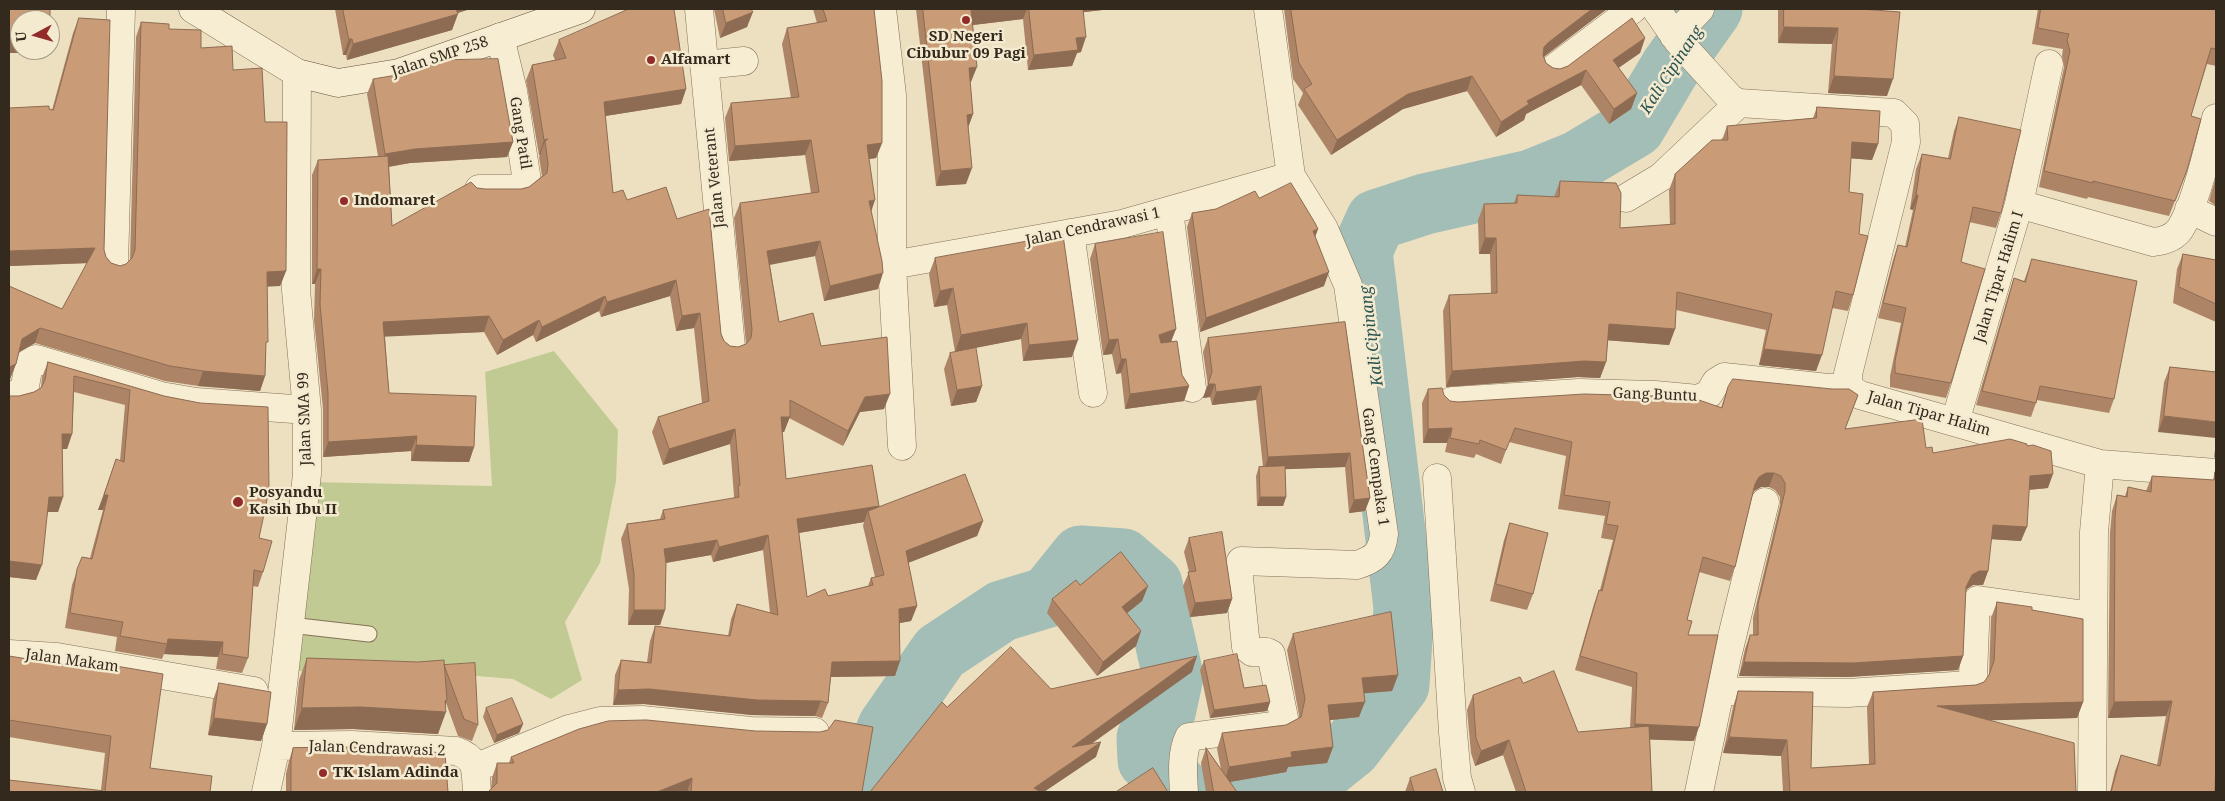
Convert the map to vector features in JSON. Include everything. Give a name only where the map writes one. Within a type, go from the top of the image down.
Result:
[{"type":"street","points":[[114,265],[121,9]]},
{"type":"street","name":"Jalan SMP 258","points":[[194,9],[297,72],[338,83],[399,72],[581,9]]},
{"type":"street","name":"Jalan Veterant","points":[[699,9],[731,347]]},
{"type":"street","points":[[882,9],[892,95],[892,265],[902,446]]},
{"type":"street","name":"Gang Cempaka 1","points":[[1184,790],[1187,739],[1192,736],[1278,725],[1283,722],[1284,718],[1271,654],[1267,652],[1252,652],[1246,647],[1238,568],[1241,561],[1357,565],[1374,558],[1380,551],[1383,543],[1383,524],[1348,285],[1324,229],[1291,176],[1268,9]]},
{"type":"street","points":[[1553,69],[1633,9]]},
{"type":"street","points":[[1626,198],[1661,177],[1735,101],[1676,38],[1656,9]]},
{"type":"street","points":[[1676,38],[1700,9]]},
{"type":"street","name":"Gang Patil","points":[[479,189],[514,189],[527,181],[513,90],[500,37]]},
{"type":"street","points":[[704,65],[744,61]]},
{"type":"street","points":[[2019,204],[2049,64]]},
{"type":"street","name":"Jalan SMA 99","points":[[266,792],[276,746],[307,474],[307,410],[296,290],[297,72]]},
{"type":"street","name":"Jalan Tipar Halim","points":[[1735,101],[1894,112],[1905,124],[1906,142],[1848,374],[1848,385],[1851,390],[1860,395],[2100,464],[2216,473]]},
{"type":"street","name":"Jalan Tipar Halim I","points":[[1955,422],[2019,204],[2153,242],[2172,237],[2180,230],[2189,209],[2216,118]]},
{"type":"street","name":"Jalan Cendrawasi 1","points":[[892,265],[1122,224],[1291,176]]},
{"type":"street","points":[[2189,209],[2216,222]]},
{"type":"street","points":[[1168,211],[1192,388]]},
{"type":"street","points":[[1070,233],[1093,393]]},
{"type":"street","points":[[9,396],[24,392],[29,363],[36,359],[161,396],[196,402],[307,410]]},
{"type":"street","name":"Gang Buntu","points":[[1452,401],[1579,393],[1655,395],[1698,399],[1709,394],[1716,382],[1724,377],[1828,388],[1839,388],[1848,385]]},
{"type":"street","points":[[2092,792],[2094,532],[2100,464]]},
{"type":"street","points":[[1437,478],[1452,732],[1457,778],[1461,792]]},
{"type":"street","points":[[1699,792],[1719,691],[1765,502]]},
{"type":"street","points":[[1719,691],[1848,693],[1969,685],[1973,676],[1976,602],[1978,600],[2093,616]]},
{"type":"street","name":"Jalan Makam","points":[[9,654],[57,657],[282,696]]},
{"type":"street","points":[[476,780],[568,729],[600,721],[642,720],[750,731],[815,732]]},
{"type":"street","name":"Jalan Cendrawasi 2","points":[[276,746],[352,745],[456,751],[467,755],[474,762],[476,780]]},
{"type":"lane","points":[[290,625],[369,634]]},
{"type":"green space","points":[[554,351],[618,430],[616,481],[600,563],[565,622],[582,680],[551,699],[513,679],[440,673],[290,671],[310,482],[492,486],[485,372]]},
{"type":"building","points":[[9,9],[50,9],[10,10],[9,37]]},
{"type":"building","points":[[343,9],[456,9],[458,14],[353,44],[352,39],[349,39]]},
{"type":"building","points":[[629,9],[674,9],[686,89],[604,102],[613,193],[623,190],[627,200],[666,187],[677,219],[709,209],[721,334],[724,341],[730,346],[738,347],[746,344],[751,338],[752,330],[740,203],[819,192],[811,140],[735,146],[731,103],[799,97],[787,28],[827,21],[823,9],[874,9],[882,81],[882,143],[867,145],[875,200],[869,201],[883,273],[830,286],[820,241],[767,251],[779,322],[813,313],[821,346],[887,337],[890,394],[865,397],[848,431],[790,400],[790,417],[781,417],[786,479],[872,465],[879,506],[797,519],[807,597],[825,589],[828,596],[873,585],[871,578],[884,575],[868,511],[965,474],[983,521],[906,551],[917,606],[899,609],[900,661],[832,662],[828,703],[821,701],[757,700],[649,689],[618,690],[621,660],[651,663],[655,626],[730,636],[737,604],[778,615],[768,535],[719,547],[717,540],[664,549],[666,563],[665,610],[634,610],[634,574],[627,524],[665,519],[663,510],[739,497],[738,486],[740,485],[735,429],[669,449],[658,417],[709,401],[700,313],[682,316],[676,280],[607,302],[605,296],[542,327],[539,320],[503,340],[489,316],[383,322],[389,393],[476,396],[474,447],[416,445],[417,436],[328,442],[328,393],[320,304],[321,269],[317,269],[318,160],[388,156],[392,226],[471,182],[477,188],[485,189],[521,189],[529,187],[547,173],[548,164],[545,141],[548,139],[544,140],[532,65],[566,58],[559,40]]},
{"type":"building","points":[[723,9],[751,9],[753,12],[726,23]]},
{"type":"building","points":[[923,9],[983,9],[971,10],[977,67],[969,68],[973,114],[967,115],[972,168],[941,171]]},
{"type":"building","points":[[1029,9],[1083,9],[1086,37],[1076,38],[1078,50],[1034,55]]},
{"type":"building","points":[[1291,9],[1592,9],[1544,47],[1543,55],[1546,63],[1553,68],[1560,69],[1568,66],[1632,18],[1645,38],[1613,60],[1637,93],[1614,109],[1586,70],[1527,101],[1529,104],[1501,122],[1472,76],[1408,94],[1337,140],[1304,89],[1312,84],[1299,63]]},
{"type":"building","points":[[1784,9],[1861,9],[1900,12],[1893,79],[1834,76],[1838,28],[1784,27]]},
{"type":"building","points":[[2041,9],[2216,9],[2216,49],[2211,48],[2191,116],[2201,119],[2187,170],[2175,201],[2044,171],[2070,51],[2067,40],[2069,34],[2038,28]]},
{"type":"building","points":[[79,18],[110,20],[104,250],[106,257],[111,263],[120,266],[126,264],[132,258],[135,250],[141,22],[169,24],[169,29],[201,30],[201,48],[232,46],[233,70],[262,68],[265,122],[287,122],[286,271],[267,272],[268,342],[266,342],[265,376],[203,371],[170,366],[40,328],[22,339],[16,364],[9,367],[9,286],[62,309],[95,248],[9,251],[9,108],[49,106],[49,109],[53,110]]},
{"type":"building","points":[[498,59],[513,142],[415,149],[385,154],[373,79],[409,73],[445,60]]},
{"type":"building","points":[[1817,107],[1880,111],[1878,144],[1852,142],[1849,192],[1863,194],[1859,234],[1868,236],[1853,295],[1836,291],[1822,355],[1764,349],[1772,314],[1677,292],[1675,329],[1609,324],[1606,362],[1584,361],[1452,371],[1449,295],[1497,293],[1496,238],[1485,238],[1484,204],[1517,203],[1517,195],[1559,197],[1560,181],[1616,183],[1621,193],[1620,228],[1675,224],[1675,174],[1712,140],[1728,140],[1727,126],[1816,118]]},
{"type":"building","points":[[1959,117],[2021,130],[2001,213],[1973,207],[1961,262],[1985,269],[1951,383],[1895,373],[1895,361],[1906,308],[1883,303],[1898,245],[1907,247],[1918,195],[1916,195],[1922,154],[1950,159]]},
{"type":"building","points":[[1291,183],[1318,229],[1313,231],[1329,272],[1206,318],[1192,213],[1216,209],[1255,191],[1259,198]]},
{"type":"building","points":[[1163,232],[1176,329],[1159,335],[1161,343],[1177,341],[1182,375],[1189,386],[1130,394],[1126,359],[1121,359],[1118,339],[1109,340],[1095,244]]},
{"type":"building","points":[[1063,235],[1078,340],[1029,345],[1027,323],[961,335],[953,288],[940,291],[935,258]]},
{"type":"building","points":[[2183,254],[2216,260],[2216,304],[2179,287]]},
{"type":"building","points":[[2032,259],[2137,281],[2114,399],[2040,386],[2036,403],[1982,391],[2014,278],[2025,282]]},
{"type":"building","points":[[1345,322],[1370,498],[1354,500],[1350,453],[1268,457],[1261,386],[1216,392],[1215,384],[1208,384],[1212,372],[1208,338]]},
{"type":"building","points":[[976,348],[982,386],[957,390],[950,353]]},
{"type":"building","points":[[48,362],[164,396],[200,403],[268,407],[269,490],[259,538],[272,541],[263,572],[254,570],[248,658],[222,654],[223,642],[168,639],[167,644],[120,636],[123,622],[70,613],[77,569],[82,557],[92,559],[108,495],[104,495],[116,459],[124,462],[130,390],[74,376],[72,434],[62,434],[63,497],[49,497],[42,565],[9,561],[9,395],[19,396],[41,388],[45,380]]},
{"type":"building","points":[[2170,367],[2216,372],[2216,422],[2164,416]]},
{"type":"building","points":[[1733,379],[1849,389],[1858,395],[1845,429],[1922,419],[1926,448],[1932,447],[1933,453],[2010,439],[2027,444],[2027,446],[2033,445],[2051,451],[2053,474],[2030,476],[2027,527],[1993,525],[1988,571],[1979,571],[1972,575],[1966,587],[1963,656],[1853,663],[1744,662],[1750,635],[1758,635],[1758,604],[1785,491],[1785,483],[1781,476],[1774,473],[1766,473],[1759,477],[1755,484],[1735,567],[1703,557],[1687,620],[1692,621],[1688,635],[1718,635],[1699,727],[1635,724],[1637,673],[1580,656],[1599,590],[1602,591],[1618,526],[1606,524],[1610,502],[1564,495],[1572,442],[1515,428],[1506,450],[1480,440],[1479,444],[1450,438],[1452,428],[1428,429],[1428,389],[1442,388],[1444,395],[1450,401],[1458,402],[1584,394],[1659,396],[1699,400],[1722,408],[1728,387]]},
{"type":"building","points":[[1285,466],[1286,497],[1260,497],[1259,467]]},
{"type":"building","points":[[2215,472],[2215,792],[2111,792],[2121,755],[2160,766],[2172,701],[2114,702],[2115,517],[2117,495],[2127,497],[2128,487],[2151,492],[2152,476],[2214,480]]},
{"type":"building","points":[[1510,523],[1548,533],[1533,594],[1496,584]]},
{"type":"building","points":[[1222,532],[1232,599],[1195,603],[1188,572],[1196,571],[1189,538]]},
{"type":"building","points":[[1121,552],[1148,586],[1122,607],[1141,631],[1103,662],[1052,599],[1076,580],[1080,585]]},
{"type":"building","points":[[1997,602],[2032,607],[2032,610],[2083,619],[2083,702],[1937,706],[2074,743],[2076,792],[1790,792],[1787,740],[1729,737],[1738,691],[1813,692],[1811,768],[1875,764],[1873,692],[1976,685],[1984,682],[1989,675],[1994,661]]},
{"type":"building","points":[[1391,612],[1398,675],[1362,678],[1365,702],[1328,705],[1333,747],[1291,752],[1292,757],[1229,767],[1222,733],[1286,725],[1301,717],[1305,699],[1293,634]]},
{"type":"building","points":[[1011,647],[1051,689],[1197,656],[1072,747],[1101,742],[1034,788],[1041,792],[870,792],[942,702],[947,707]]},
{"type":"building","points":[[1237,654],[1244,688],[1266,685],[1270,702],[1214,710],[1204,661]]},
{"type":"building","points":[[9,656],[115,673],[116,666],[163,674],[150,768],[212,776],[210,792],[9,792],[9,780],[105,791],[111,736],[9,720]]},
{"type":"building","points":[[307,658],[418,662],[444,660],[446,712],[361,707],[302,708]]},
{"type":"building","points":[[475,663],[478,725],[464,719],[444,665]]},
{"type":"building","points":[[1554,671],[1578,732],[1649,726],[1652,792],[1526,792],[1509,740],[1481,751],[1476,738],[1473,695],[1520,677],[1523,683]]},
{"type":"building","points":[[219,683],[271,692],[267,724],[214,718]]},
{"type":"building","points":[[512,698],[523,724],[497,735],[486,708]]},
{"type":"building","points":[[647,720],[755,731],[820,732],[828,730],[835,720],[873,727],[862,792],[691,792],[692,778],[657,792],[489,791],[497,783],[497,763],[514,763],[511,757],[579,729],[608,721]]},
{"type":"building","points":[[356,747],[445,753],[448,792],[291,792],[293,748]]},
{"type":"building","points":[[1206,748],[1237,792],[1214,792]]},
{"type":"building","points":[[1153,768],[1168,792],[1116,792]]},
{"type":"building","points":[[1436,769],[1443,792],[1414,792],[1410,778]]},
{"type":"waterway","name":"Kali Cipinang","points":[[1256,792],[1310,781],[1351,748],[1399,685],[1404,608],[1362,251],[1376,220],[1425,204],[1531,180],[1578,161],[1635,127],[1670,68],[1712,9]]},
{"type":"waterway","name":"Kali Cipinang","points":[[861,792],[888,727],[940,652],[1002,611],[1048,597],[1081,556],[1123,559],[1152,584],[1173,676],[1165,713],[1147,738],[1148,760],[1185,792]]},
{"type":"place","name":"SD Negeri Cibubur 09 Pagi","points":[[966,20]]},
{"type":"place","name":"Alfamart","points":[[651,60]]},
{"type":"place","name":"Indomaret","points":[[344,201]]},
{"type":"place","name":"Posyandu Kasih Ibu II","points":[[238,502]]},
{"type":"place","name":"TK Islam Adinda","points":[[323,773]]}]
